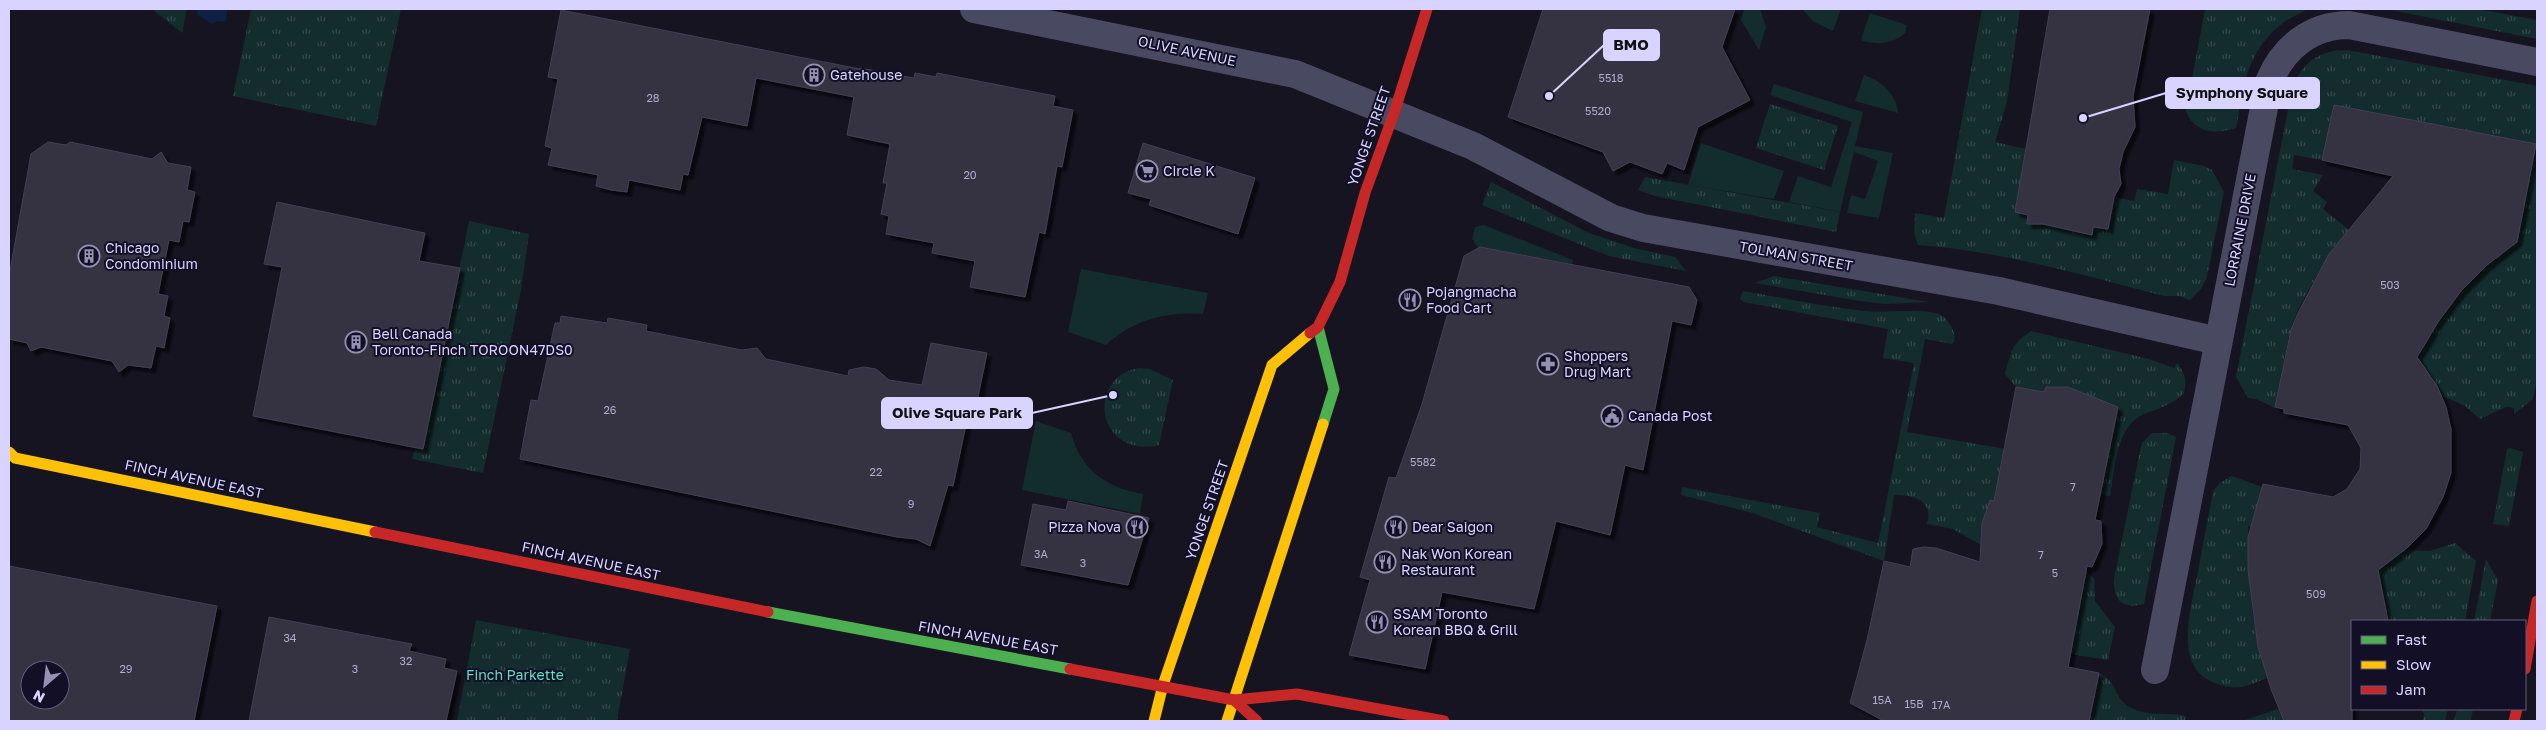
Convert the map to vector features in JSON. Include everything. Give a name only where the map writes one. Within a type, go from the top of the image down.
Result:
[{"type":"main road","name":"YONGE STREET","points":[[1154,721],[1163,685],[1272,365],[1318,327],[1340,282],[1365,193],[1394,113],[1427,9]]},
{"type":"main road","points":[[1227,721],[1334,389],[1318,327]]},
{"type":"main road","name":"FINCH AVENUE EAST","points":[[11,457],[806,620],[1163,685],[1234,700]]},
{"type":"main road","points":[[2526,663],[2537,601]]},
{"type":"main road","points":[[1234,700],[1297,694],[1444,721]]},
{"type":"main road","points":[[1234,700],[1258,721]]},
{"type":"street","name":"OLIVE AVENUE","points":[[974,9],[1295,74],[1394,113]]},
{"type":"street","name":"LORRAINE DRIVE","points":[[2155,670],[2269,82],[2281,59],[2298,40],[2323,28],[2335,25],[2349,25],[2537,62]]},
{"type":"street","name":"TOLMAN STREET","points":[[1394,113],[1486,152],[1611,218],[1643,228],[1999,291],[2218,341]]},
{"type":"green space","points":[[152,9],[187,9],[182,33]]},
{"type":"green space","points":[[251,9],[401,9],[376,126],[233,96]]},
{"type":"green space","points":[[1744,9],[1760,9],[1766,27],[1759,50],[1741,20]]},
{"type":"green space","points":[[1802,9],[1841,9],[1833,31],[1814,22]]},
{"type":"green space","points":[[1982,9],[2020,9],[2007,102],[1995,142],[2026,149],[2015,212],[2028,215],[2027,224],[2043,224],[2091,235],[2093,227],[2108,229],[2114,197],[2134,201],[2137,189],[2168,194],[2174,160],[2204,166],[2212,170],[2224,192],[2207,277],[2201,289],[2190,300],[2179,296],[2164,296],[2011,258],[1918,245],[1914,233],[1915,213],[1944,218]]},
{"type":"green space","points":[[2205,9],[2307,9],[2284,22],[2261,45],[2254,57],[2245,83],[2236,128],[2228,130],[2214,131],[2201,128],[2195,125],[2186,112]]},
{"type":"green space","points":[[2386,9],[2477,9],[2537,20],[2537,39]]},
{"type":"green space","points":[[1870,13],[1904,24],[1907,26],[1905,33],[1885,43],[1863,41],[1861,39]]},
{"type":"green space","points":[[2347,50],[2537,86],[2537,378],[2533,399],[2514,414],[2514,408],[2506,407],[2480,419],[2465,406],[2441,395],[2417,359],[2433,330],[2452,303],[2473,279],[2498,256],[2334,105],[2322,160],[2294,155],[2292,169],[2323,175],[2313,191],[2327,202],[2323,209],[2349,230],[2316,278],[2296,316],[2286,349],[2275,408],[2256,399],[2248,398],[2236,377],[2292,89],[2300,72],[2312,60],[2328,52]]},
{"type":"green space","points":[[1864,75],[1877,81],[1887,89],[1897,106],[1898,113],[1855,101]]},
{"type":"green space","points":[[1774,84],[1863,112],[1855,146],[1893,153],[1879,218],[1847,213],[1851,195],[1865,199],[1878,161],[1854,152],[1840,212],[1789,202],[1798,176],[1831,187],[1852,122],[1770,95]]},
{"type":"green space","points":[[1770,104],[1838,126],[1824,170],[1756,148]]},
{"type":"green space","points":[[1701,143],[1784,171],[1774,199],[1688,185]]},
{"type":"green space","points":[[1645,177],[1840,212],[1836,232],[1655,196],[1638,190]]},
{"type":"green space","points":[[1491,182],[1589,233],[1634,248],[1675,257],[1686,271],[1609,256],[1482,205]]},
{"type":"green space","points":[[469,221],[529,234],[521,290],[483,473],[412,459],[415,448],[423,449]]},
{"type":"green space","points":[[1484,225],[1573,260],[1572,264],[1478,248],[1472,239],[1475,227]]},
{"type":"green space","points":[[1081,269],[1208,293],[1203,314],[1177,314],[1151,319],[1127,329],[1106,345],[1068,332]]},
{"type":"green space","points":[[1774,276],[1929,302],[1885,304],[1755,283]]},
{"type":"green space","points":[[1743,291],[1819,305],[1865,311],[1932,312],[1946,319],[1953,330],[1954,342],[1952,344],[1925,339],[1907,432],[2006,449],[1994,501],[1990,500],[1982,523],[1981,545],[1953,529],[1927,524],[1928,516],[1925,504],[1908,496],[1894,495],[1884,561],[1753,513],[1681,495],[1682,487],[1820,513],[1817,527],[1878,543],[1914,363],[1883,358],[1888,329],[1744,302],[1740,299]]},
{"type":"green space","points":[[2031,331],[2149,359],[2174,368],[2177,363],[2184,373],[2184,393],[2180,397],[2144,414],[2134,420],[2127,428],[2115,462],[2110,496],[2100,495],[2118,406],[2016,387],[2005,374],[2007,366],[2013,349],[2019,340]]},
{"type":"green space","points":[[1139,368],[1150,369],[1173,380],[1159,445],[1138,446],[1122,440],[1111,429],[1105,415],[1105,400],[1110,386],[1122,374]]},
{"type":"green space","points":[[1036,421],[1071,433],[1081,457],[1097,475],[1107,482],[1143,494],[1140,514],[1022,490]]},
{"type":"green space","points":[[2152,433],[2167,433],[2176,437],[2144,604],[2130,606],[2120,602],[2117,598],[2114,579],[2142,443]]},
{"type":"green space","points":[[2510,448],[2523,452],[2509,526],[2493,524],[2507,449]]},
{"type":"green space","points":[[2232,476],[2262,487],[2258,502],[2256,527],[2248,526],[2248,545],[2254,622],[2267,678],[2235,688],[2213,682],[2200,674],[2193,663],[2189,649],[2188,633],[2189,616],[2213,491],[2221,482]]},
{"type":"green space","points":[[2455,543],[2476,561],[2465,620],[2387,620],[2378,567],[2405,550],[2430,551]]},
{"type":"green space","points":[[2486,559],[2498,580],[2490,620],[2474,620]]},
{"type":"green space","points":[[2086,571],[2094,578],[2095,601],[2115,627],[2108,660],[2071,654]]},
{"type":"green space","name":"Finch Parkette","points":[[476,620],[630,649],[617,721],[457,721]]},
{"type":"green space","points":[[2098,672],[2111,681],[2118,696],[2130,707],[2145,713],[2186,716],[2185,721],[2089,721]]},
{"type":"green space","points":[[2278,709],[2284,721],[2242,721]]},
{"type":"green space","points":[[2422,710],[2448,710],[2445,721],[2423,721],[2424,714]]},
{"type":"green space","points":[[2457,710],[2473,710],[2471,721],[2454,721]]},
{"type":"water","points":[[198,9],[228,9],[225,22],[217,21],[212,24],[197,14]]},
{"type":"building","points":[[1543,9],[1735,9],[1722,47],[1750,100],[1698,127],[1684,170],[1667,163],[1662,174],[1630,162],[1613,171],[1603,152],[1508,117]]},
{"type":"building","points":[[2050,9],[2150,9],[2133,96],[2135,127],[2123,152],[2119,169],[2121,184],[2114,197],[2108,229],[2093,227],[2092,235],[2043,224],[2027,224],[2028,215],[2015,212]]},
{"type":"building","points":[[561,10],[860,69],[914,78],[915,73],[936,77],[937,73],[1055,96],[1053,106],[1073,110],[1062,167],[1057,166],[1045,234],[1039,232],[1025,297],[970,287],[975,261],[932,253],[934,243],[886,234],[889,216],[881,214],[887,183],[883,183],[890,144],[847,135],[854,97],[756,78],[747,126],[702,117],[688,175],[683,174],[680,190],[629,180],[627,192],[611,190],[596,186],[598,175],[548,165],[552,148],[545,146],[558,79],[548,77]]},
{"type":"building","points":[[2334,105],[2536,144],[2517,242],[2487,265],[2461,291],[2438,322],[2417,357],[2437,386],[2446,407],[2451,429],[2451,473],[2443,497],[2426,529],[2407,548],[2378,570],[2388,620],[2351,620],[2352,721],[2284,721],[2271,689],[2258,647],[2248,570],[2248,537],[2263,484],[2333,497],[2347,489],[2360,469],[2361,448],[2348,425],[2284,413],[2284,409],[2275,407],[2291,330],[2298,313],[2329,254],[2393,176],[2322,160]]},
{"type":"building","name":"Chicago Condominium","points":[[48,142],[66,145],[70,142],[152,159],[161,152],[168,163],[191,167],[187,190],[195,192],[189,222],[183,221],[179,242],[169,240],[158,294],[168,296],[164,316],[170,318],[164,348],[156,346],[151,368],[128,365],[119,372],[112,361],[41,347],[31,351],[27,343],[9,339],[9,276],[31,154]]},
{"type":"building","points":[[1143,143],[1255,178],[1238,234],[1149,205],[1151,199],[1128,193]]},
{"type":"building","name":"Bell Canada Toronto-Finch TOROON47DS0","points":[[277,202],[425,233],[419,261],[460,268],[423,449],[253,416],[282,267],[264,264]]},
{"type":"building","points":[[1480,247],[1689,287],[1697,300],[1691,325],[1672,321],[1643,470],[1625,465],[1610,535],[1556,521],[1534,609],[1442,592],[1425,669],[1349,655],[1370,580],[1360,577],[1389,477],[1396,478],[1422,404],[1464,256]]},
{"type":"building","points":[[561,316],[607,323],[608,318],[647,325],[646,331],[742,350],[757,348],[766,359],[848,376],[849,370],[864,367],[876,369],[889,380],[922,385],[931,343],[987,353],[973,421],[967,420],[953,486],[948,485],[930,546],[916,539],[897,537],[520,459],[531,400],[538,401],[555,323],[560,323]]},
{"type":"building","points":[[2016,387],[2044,392],[2046,387],[2068,387],[2118,407],[2095,520],[2101,521],[2102,544],[2092,567],[2087,566],[2068,667],[2099,673],[2089,721],[1884,721],[1850,703],[1867,640],[1884,561],[1910,567],[1913,549],[1924,547],[1936,548],[1980,562],[1982,523],[1990,500],[1994,501]]},
{"type":"building","points":[[1068,501],[1149,518],[1128,585],[1021,565],[1033,504],[1066,510]]},
{"type":"building","points":[[9,566],[217,606],[194,721],[9,721]]},
{"type":"building","points":[[269,617],[412,644],[409,651],[446,659],[444,668],[457,671],[446,721],[249,721]]},
{"type":"traffic: fast","points":[[1318,327],[1334,389],[1323,424]]},
{"type":"traffic: fast","points":[[768,612],[1070,669]]},
{"type":"traffic: slow","points":[[1154,721],[1163,685],[1272,365],[1310,333]]},
{"type":"traffic: slow","points":[[1227,721],[1323,424]]},
{"type":"traffic: slow","points":[[9,452],[15,458],[375,532]]},
{"type":"traffic: jam","points":[[1310,333],[1318,327],[1340,282],[1365,193],[1394,113],[1427,9]]},
{"type":"traffic: jam","points":[[375,532],[768,612]]},
{"type":"traffic: jam","points":[[2526,663],[2537,601]]},
{"type":"traffic: jam","points":[[1070,669],[1234,700],[1297,694],[1444,721]]},
{"type":"traffic: jam","points":[[1234,700],[1257,721]]},
{"type":"traffic: jam","points":[[2514,721],[2517,710]]},
{"type":"place","name":"Gatehouse","points":[[814,75]]},
{"type":"place","name":"BMO","points":[[1549,96]]},
{"type":"place","name":"Symphony Square","points":[[2083,118]]},
{"type":"place","name":"Circle K","points":[[1147,171]]},
{"type":"place","name":"Chicago Condominium","points":[[89,256]]},
{"type":"place","name":"Pojangmacha Food Cart","points":[[1410,300]]},
{"type":"place","name":"Bell Canada Toronto-Finch TOROON47DS0","points":[[356,342]]},
{"type":"place","name":"Shoppers Drug Mart","points":[[1548,364]]},
{"type":"place","name":"Olive Square Park","points":[[1113,395]]},
{"type":"place","name":"Canada Post","points":[[1612,416]]},
{"type":"place","name":"Pizza Nova","points":[[1137,527]]},
{"type":"place","name":"Dear Saigon","points":[[1396,527]]},
{"type":"place","name":"Nak Won Korean Restaurant","points":[[1385,562]]},
{"type":"place","name":"SSAM Toronto Korean BBQ & Grill","points":[[1377,622]]}]
